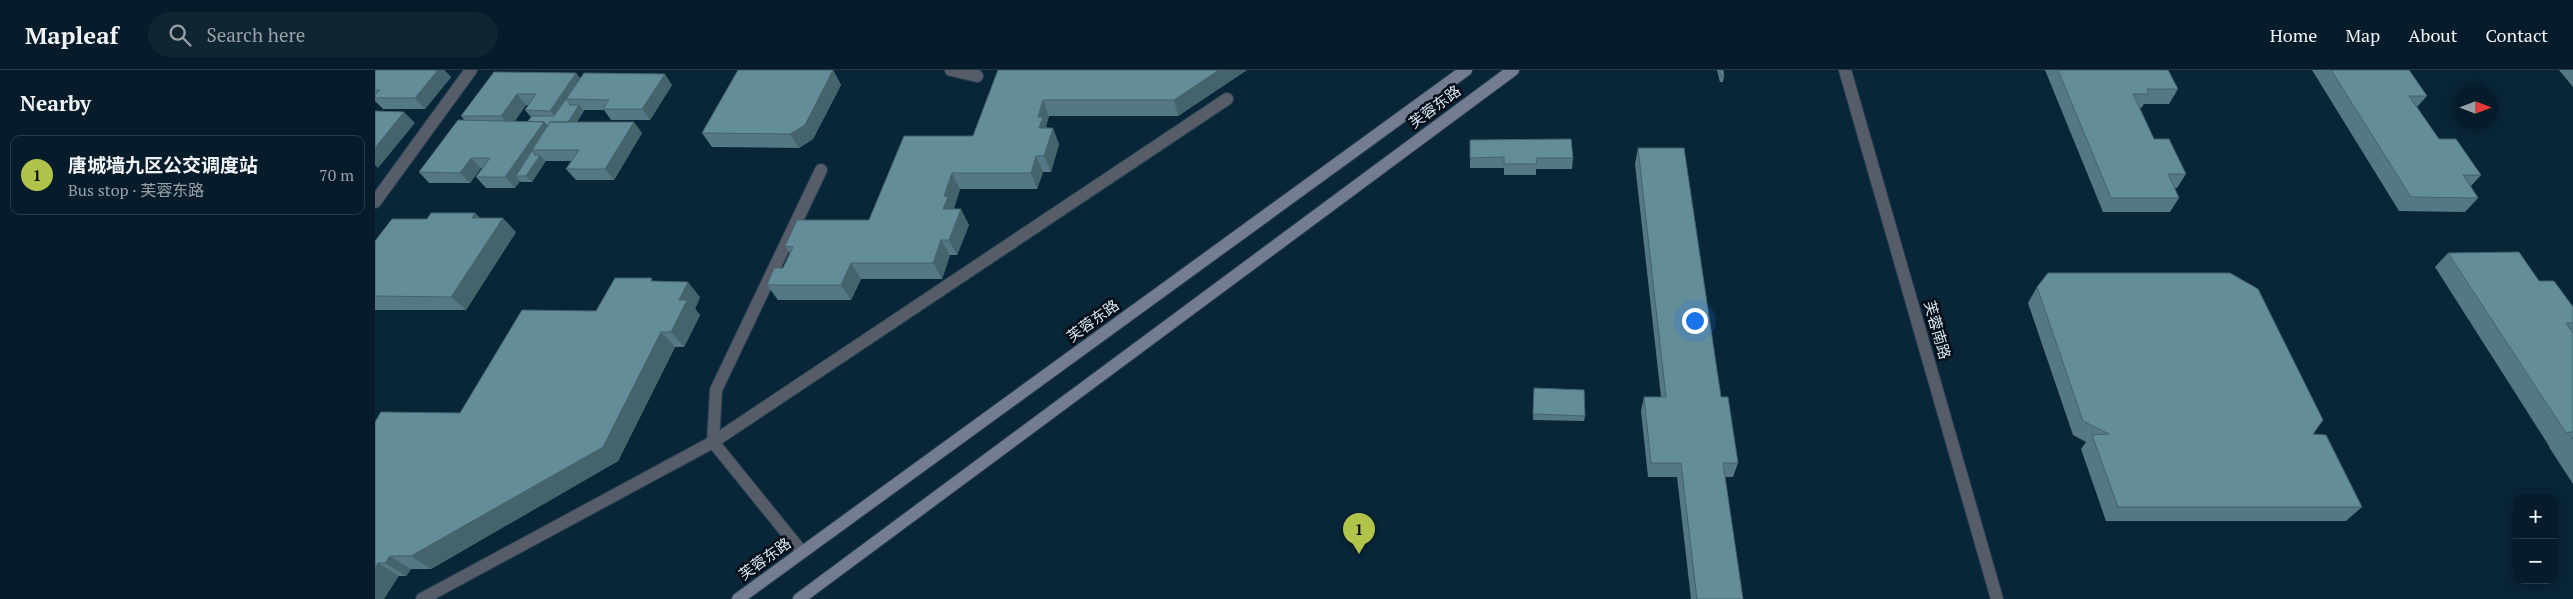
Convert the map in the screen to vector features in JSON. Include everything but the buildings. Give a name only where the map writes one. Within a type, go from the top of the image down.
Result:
[{"type":"main road","name":"芙蓉东路","points":[[738,599],[1466,70]]},
{"type":"main road","name":"芙蓉东路","points":[[799,599],[1513,70]]},
{"type":"street","points":[[375,202],[471,70]]},
{"type":"street","points":[[951,70],[977,76]]},
{"type":"street","name":"芙蓉南路","points":[[1845,70],[1997,599]]},
{"type":"street","points":[[422,599],[713,442],[1227,99]]},
{"type":"street","points":[[802,552],[713,442],[715,390],[821,170]]},
{"type":"place","name":"唐城墙九区公交调度站","points":[[1359,554]]}]
